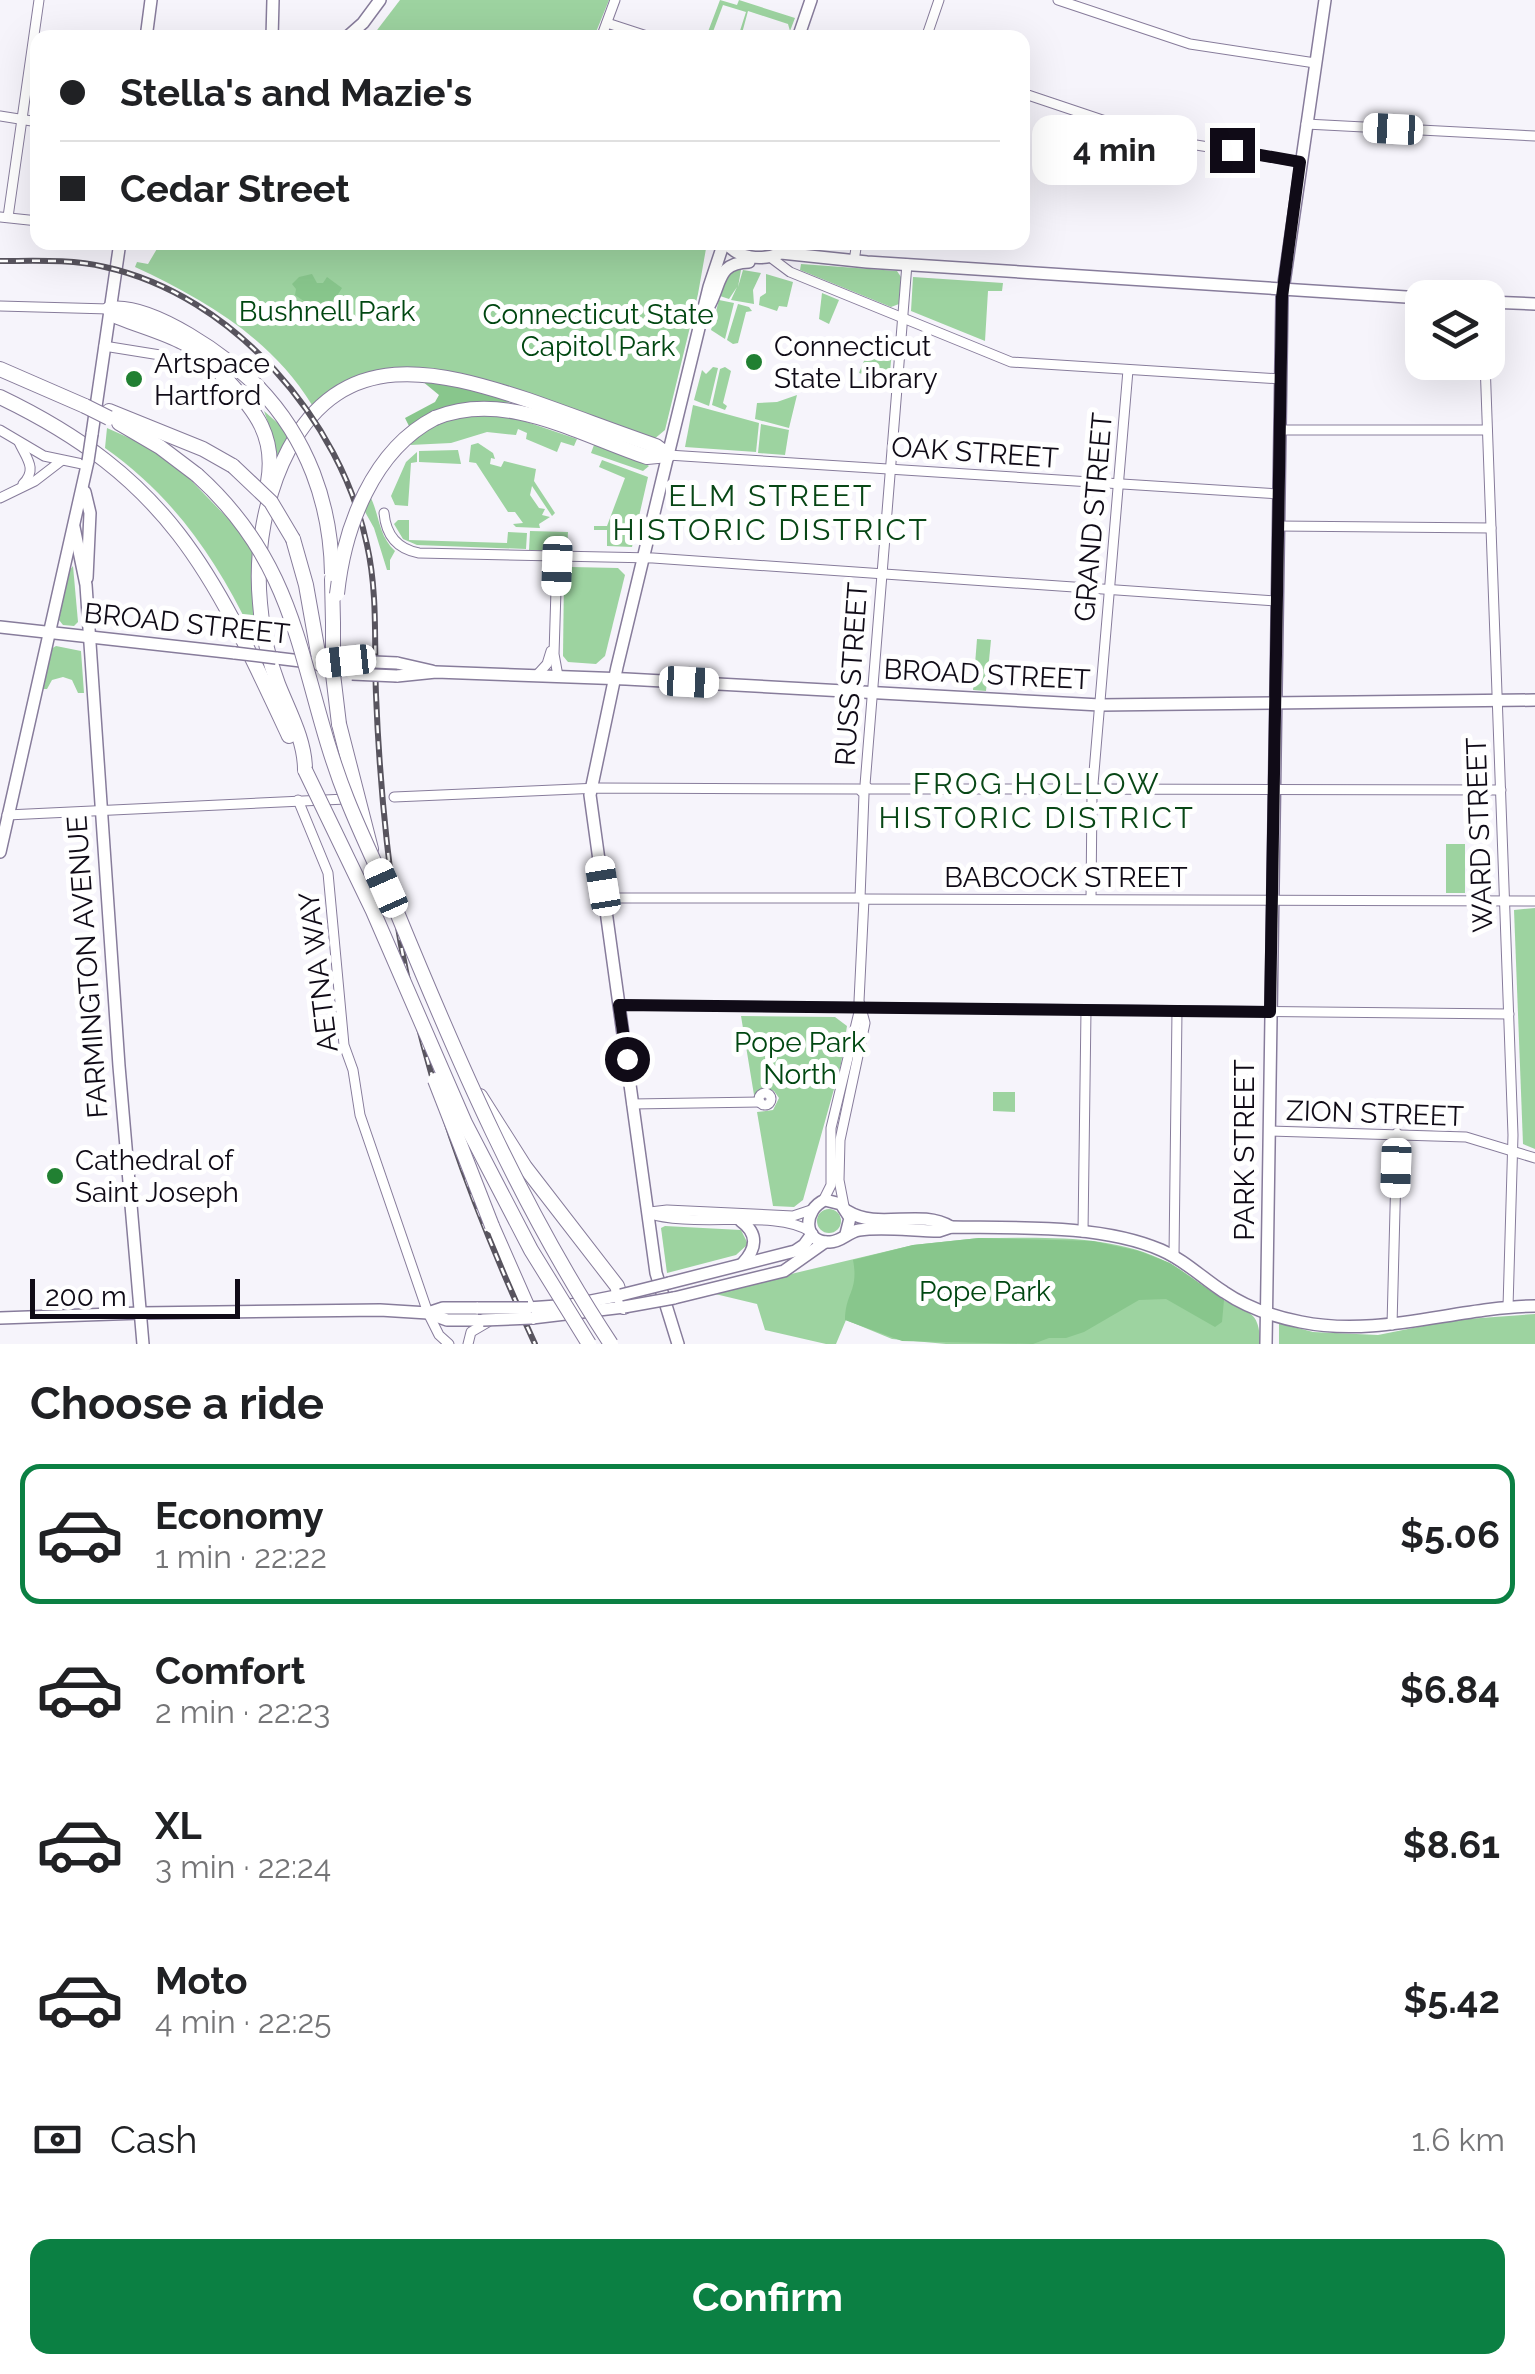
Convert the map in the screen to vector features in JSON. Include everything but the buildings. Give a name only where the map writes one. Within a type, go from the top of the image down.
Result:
[{"type":"highway","points":[[110,309],[139,314],[186,334],[228,360],[258,386],[294,432],[319,488],[330,538],[333,674],[339,724],[369,831],[372,856]]},
{"type":"highway","points":[[110,309],[118,317],[193,348],[255,411],[265,430],[271,454],[259,587],[264,640],[300,739],[306,770]]},
{"type":"highway","points":[[0,369],[85,406],[203,449],[234,466],[268,498],[293,539],[305,577],[320,664]]},
{"type":"highway","points":[[262,538],[274,484],[298,434],[329,399],[375,377],[414,372],[460,379],[656,446],[668,456]]},
{"type":"highway","points":[[0,397],[61,428],[137,486],[180,533],[230,611],[380,927],[423,1031],[518,1225],[588,1344]]},
{"type":"highway","points":[[333,623],[344,556],[369,486],[397,444],[435,418],[466,408],[500,408],[647,457],[668,456]]},
{"type":"highway","points":[[109,414],[197,475],[251,535],[284,594],[335,766],[466,1080],[535,1218],[611,1344]]},
{"type":"highway","points":[[423,1031],[429,1067],[530,1313]]},
{"type":"highway","points":[[466,1080],[490,1109],[525,1167],[618,1286],[623,1301]]},
{"type":"main road","points":[[147,30],[151,0]]},
{"type":"main road","points":[[272,0],[272,30]]},
{"type":"main road","points":[[353,30],[380,0]]},
{"type":"main road","points":[[801,30],[811,0]]},
{"type":"main road","name":"PARK STREET","points":[[1266,1344],[1282,288],[1325,0]]},
{"type":"main road","points":[[0,852],[84,488],[119,250]]},
{"type":"main road","points":[[678,1344],[659,1290],[591,789],[668,456],[723,250]]},
{"type":"main road","points":[[734,250],[740,255],[775,253],[1405,297]]},
{"type":"main road","points":[[702,317],[728,266],[775,253]]},
{"type":"main road","points":[[1505,303],[1535,304]]},
{"type":"main road","name":"FARMINGTON AVENUE","points":[[84,488],[90,514],[86,585],[89,638],[143,1344]]},
{"type":"main road","name":"FARMINGTON AVENUE","points":[[74,527],[86,585]]},
{"type":"main road","name":"BROAD STREET","points":[[0,627],[352,667],[1100,705],[1535,700]]},
{"type":"main road","points":[[909,1225],[846,1234],[835,1242],[825,1242],[811,1233],[808,1220],[811,1210],[832,1200],[872,1221],[909,1225],[939,1231],[951,1227],[1083,1232],[1136,1241],[1174,1255],[1224,1292],[1267,1312],[1331,1327],[1392,1324],[1535,1306]]},
{"type":"main road","points":[[846,1208],[850,1224],[846,1234]]},
{"type":"main road","points":[[738,1266],[754,1243],[752,1232],[742,1221]]},
{"type":"main road","points":[[623,1301],[669,1283],[799,1249],[811,1233]]},
{"type":"main road","points":[[0,1318],[358,1310],[428,1313],[447,1320],[486,1318],[674,1298],[787,1270],[825,1242]]},
{"type":"main road","points":[[688,1278],[692,1293]]},
{"type":"main road","points":[[486,1318],[530,1313]]},
{"type":"street","points":[[35,30],[40,0]]},
{"type":"street","points":[[604,30],[615,0]]},
{"type":"street","points":[[929,30],[939,0]]},
{"type":"street","points":[[1058,0],[1190,44],[1315,63]]},
{"type":"street","points":[[607,22],[630,30]]},
{"type":"street","points":[[30,63],[4,217],[30,221]]},
{"type":"street","points":[[1030,96],[1159,139],[1300,162]]},
{"type":"street","points":[[0,116],[30,121]]},
{"type":"street","points":[[1306,124],[1535,136]]},
{"type":"street","points":[[854,261],[856,250]]},
{"type":"street","points":[[775,253],[790,272],[1011,362],[1281,379]]},
{"type":"street","name":"RUSS STREET","points":[[823,1201],[831,1185],[832,1124],[860,1008],[865,790],[907,264]]},
{"type":"street","points":[[0,306],[110,309]]},
{"type":"street","points":[[104,346],[160,355],[176,366]]},
{"type":"street","name":"GRAND STREET","points":[[1091,899],[1092,789],[1128,370]]},
{"type":"street","name":"WARD STREET","points":[[1486,380],[1513,1149],[1508,1307]]},
{"type":"street","points":[[0,430],[61,461],[88,463]]},
{"type":"street","points":[[1280,430],[1487,430]]},
{"type":"street","points":[[19,442],[32,468],[21,486]]},
{"type":"street","name":"OAK STREET","points":[[668,456],[1279,494]]},
{"type":"street","points":[[0,498],[46,474],[61,461]]},
{"type":"street","points":[[384,512],[392,538],[412,552],[644,559],[1276,601]]},
{"type":"street","points":[[1278,526],[1491,528]]},
{"type":"street","points":[[557,558],[554,644],[558,676]]},
{"type":"street","points":[[536,676],[548,662],[554,644]]},
{"type":"street","points":[[394,798],[591,789],[1500,790]]},
{"type":"street","points":[[8,815],[346,799]]},
{"type":"street","name":"AETNA WAY","points":[[298,800],[328,873],[344,1045],[353,1070],[358,1110],[428,1313],[439,1335],[449,1344]]},
{"type":"street","name":"BABCOCK STREET","points":[[605,898],[1535,900]]},
{"type":"street","points":[[619,1005],[1509,1014]]},
{"type":"street","name":"RUSS STREET","points":[[846,1208],[839,1180],[839,1148],[863,1036],[865,1016],[860,1008]]},
{"type":"street","points":[[1083,1232],[1086,1010]]},
{"type":"street","points":[[1174,1255],[1177,1011]]},
{"type":"street","points":[[632,1104],[760,1102]]},
{"type":"street","name":"ZION STREET","points":[[1270,1131],[1466,1138],[1535,1158]]},
{"type":"street","points":[[1392,1324],[1397,1134]]},
{"type":"street","points":[[648,1214],[661,1210],[794,1216],[811,1210]]},
{"type":"street","points":[[648,1214],[792,1223],[811,1233]]},
{"type":"street","points":[[468,1344],[472,1332],[486,1318]]},
{"type":"green space","points":[[400,0],[609,0],[597,30],[377,30]]},
{"type":"green space","points":[[720,0],[737,5],[739,0],[795,18],[790,30],[788,24],[748,11],[740,30],[746,12],[723,5],[714,30],[709,30]]},
{"type":"green space","points":[[156,250],[706,250],[665,430],[653,440],[471,377],[418,367],[384,369],[355,377],[312,405],[256,340],[211,307],[135,267],[137,262],[148,264]]},
{"type":"green space","points":[[801,264],[897,271],[901,277],[899,304],[891,307],[800,270]]},
{"type":"green space","points":[[741,270],[738,287],[743,270],[761,273],[753,290],[754,304],[731,300],[737,287],[729,299],[720,296],[727,276]]},
{"type":"green space","points":[[312,274],[317,283],[323,283],[327,277],[342,288],[335,299],[321,308],[295,295],[292,284],[299,277]]},
{"type":"green space","points":[[766,274],[793,282],[787,307],[779,306],[777,311],[759,305],[760,297],[766,293]]},
{"type":"green space","points":[[913,277],[1003,283],[1002,291],[988,291],[985,341],[911,311]]},
{"type":"green space","points":[[822,293],[839,300],[829,324],[819,319]]},
{"type":"green space","points":[[719,300],[734,303],[725,339],[711,330]]},
{"type":"green space","points":[[738,304],[752,311],[746,312],[738,343],[733,344],[727,340]]},
{"type":"green space","points":[[871,344],[892,351],[889,382],[859,373]]},
{"type":"green space","points":[[713,367],[718,368],[709,406],[694,400],[702,370],[706,374]]},
{"type":"green space","points":[[720,369],[731,371],[723,403],[727,406],[725,410],[712,405]]},
{"type":"green space","points":[[440,380],[518,402],[461,405],[410,428],[405,418],[435,402],[439,395],[422,381]]},
{"type":"green space","points":[[797,395],[789,428],[755,419],[757,403]]},
{"type":"green space","points":[[693,405],[759,423],[756,452],[685,447]]},
{"type":"green space","points":[[264,411],[290,434],[275,470],[273,437]]},
{"type":"green space","points":[[466,413],[509,416],[577,439],[574,446],[561,442],[557,452],[526,439],[527,433],[518,429],[516,435],[487,432],[451,443],[410,445],[427,428]]},
{"type":"green space","points":[[761,424],[789,430],[785,455],[758,453]]},
{"type":"green space","points":[[107,428],[145,445],[181,470],[242,533],[254,552],[257,629],[250,629],[190,529],[151,486],[105,448]]},
{"type":"green space","points":[[478,443],[493,453],[495,459],[491,458],[490,464],[501,467],[504,461],[536,469],[534,481],[555,513],[552,516],[532,486],[530,495],[539,508],[545,509],[542,515],[550,517],[539,524],[540,528],[513,524],[523,523],[515,512],[508,512],[476,463],[469,462],[471,445]]},
{"type":"green space","points":[[594,445],[649,466],[643,471],[591,453]]},
{"type":"green space","points":[[458,450],[461,464],[419,462],[419,451]]},
{"type":"green space","points":[[417,452],[417,462],[411,463],[408,506],[395,505],[391,496],[406,462]]},
{"type":"green space","points":[[602,460],[648,477],[632,547],[607,546],[607,530],[594,530],[594,526],[607,526],[625,478],[599,467]]},
{"type":"green space","points":[[370,496],[382,532],[395,551],[390,570],[364,510]]},
{"type":"green space","points":[[409,520],[409,540],[507,543],[508,532],[527,533],[526,549],[417,545],[403,539],[394,524]]},
{"type":"green space","points":[[530,531],[568,532],[567,548],[529,550]]},
{"type":"green space","points":[[73,566],[78,622],[74,626],[63,625],[59,620]]},
{"type":"green space","points":[[571,567],[618,568],[625,575],[605,656],[596,664],[568,662],[563,656],[564,576]]},
{"type":"green space","points":[[977,639],[991,640],[986,691],[973,690]]},
{"type":"green space","points":[[56,646],[81,651],[84,693],[78,693],[72,680],[63,677],[42,689],[51,649]]},
{"type":"green space","points":[[1446,844],[1465,844],[1465,893],[1446,893]]},
{"type":"green space","points":[[1535,908],[1535,1149],[1523,1144],[1514,910]]},
{"type":"green space","name":"Pope Park North","points":[[741,1016],[835,1017],[847,1026],[841,1064],[803,1200],[794,1207],[773,1206],[757,1112],[773,1110],[779,1098],[767,1088],[754,1095]]},
{"type":"green space","points":[[993,1092],[1015,1092],[1015,1112],[993,1111]]},
{"type":"green space","points":[[829,1209],[841,1221],[829,1233],[817,1221]]},
{"type":"green space","points":[[661,1228],[741,1230],[748,1244],[736,1255],[667,1273]]},
{"type":"green space","name":"Pope Park","points":[[979,1238],[1076,1239],[1147,1253],[1250,1314],[1258,1324],[1260,1344],[946,1344],[892,1339],[846,1320],[836,1344],[826,1344],[765,1330],[757,1304],[711,1293],[913,1245]]},
{"type":"green space","name":"Pope Park","points":[[979,1238],[1093,1241],[1139,1251],[1170,1263],[1224,1300],[1222,1322],[1215,1327],[1166,1299],[1139,1300],[1084,1332],[1033,1344],[902,1341],[845,1320],[854,1279],[853,1260],[913,1245]]},
{"type":"green space","points":[[1535,1314],[1535,1344],[1279,1344],[1279,1323],[1313,1332],[1378,1335],[1453,1320]]},
{"type":"railway","points":[[0,261],[92,264],[152,282],[196,305],[237,334],[274,370],[306,409],[333,453],[354,498],[370,563],[384,808],[407,976],[451,1137],[535,1344]]},
{"type":"place","name":"Connecticut State Library","points":[[754,362]]},
{"type":"place","name":"Artspace Hartford","points":[[134,379]]},
{"type":"place","name":"Cathedral of Saint Joseph","points":[[55,1176]]},
{"type":"district","name":"ELM STREET HISTORIC DISTRICT","points":[[771,513]]},
{"type":"district","name":"FROG HOLLOW HISTORIC DISTRICT","points":[[1037,801]]},
{"type":"route","points":[[627,1059],[619,1005],[1270,1012],[1282,297],[1300,162],[1232,150]]},
{"type":"park label","name":"Bushnell Park","points":[[327,311]]},
{"type":"park label","name":"Connecticut State Capitol Park","points":[[598,330]]}]
